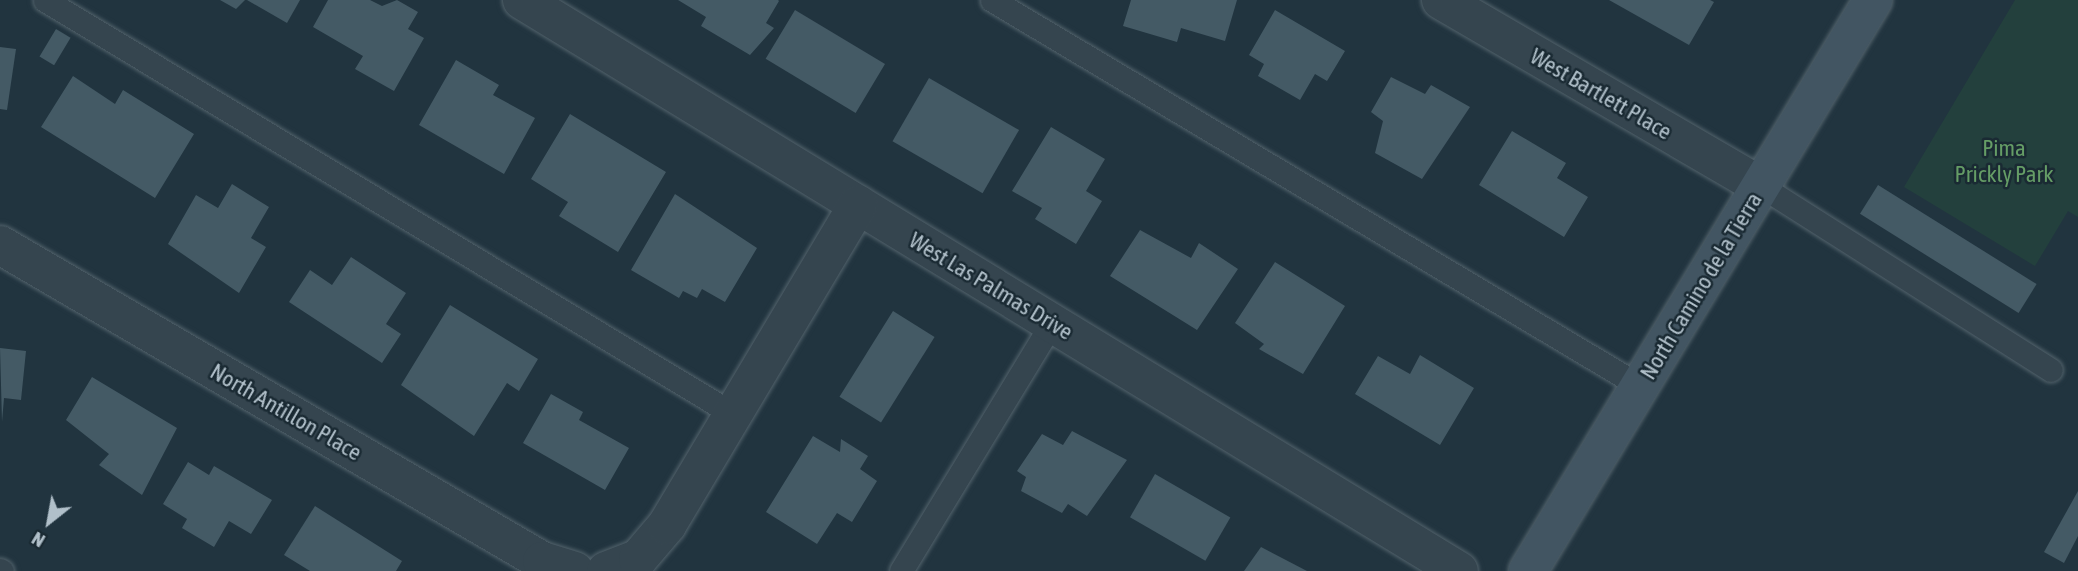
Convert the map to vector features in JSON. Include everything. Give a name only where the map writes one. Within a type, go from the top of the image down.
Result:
[{"type":"street","name":"West Las Palmas Drive","points":[[522,0],[1459,571]]},
{"type":"street","name":"West Bartlett Place","points":[[1441,0],[1761,186]]},
{"type":"street","name":"North Camino de la Tierra","points":[[1528,571],[1873,0]]},
{"type":"street","points":[[610,571],[638,559],[667,525],[858,205]]},
{"type":"street","name":"North Antillon Place","points":[[0,246],[542,562],[575,571]]},
{"type":"lane","points":[[45,0],[733,414]]},
{"type":"lane","points":[[992,0],[1640,386]]},
{"type":"lane","points":[[1761,186],[2051,370]]},
{"type":"lane","points":[[901,571],[1052,323]]},
{"type":"green space","name":"Pima Prickly Park","points":[[2015,0],[2078,0],[2078,217],[2068,211],[2035,266],[1904,187]]},
{"type":"building","points":[[220,0],[245,0],[236,9]]},
{"type":"building","points":[[247,0],[300,0],[287,23]]},
{"type":"building","points":[[328,0],[370,0],[382,6],[397,0],[418,12],[408,29],[424,38],[394,91],[355,69],[363,56],[313,27]]},
{"type":"building","points":[[678,0],[779,1],[766,23],[774,28],[750,55],[701,26],[706,17]]},
{"type":"building","points":[[1131,0],[1237,0],[1225,41],[1181,28],[1177,42],[1123,26]]},
{"type":"building","points":[[1609,0],[1710,0],[1714,2],[1689,45]]},
{"type":"building","points":[[795,10],[885,64],[856,113],[766,59]]},
{"type":"building","points":[[1275,10],[1345,51],[1327,81],[1315,74],[1300,100],[1258,76],[1264,64],[1249,55]]},
{"type":"building","points":[[56,29],[71,38],[54,65],[40,56]]},
{"type":"building","points":[[0,47],[16,49],[7,110],[0,109]]},
{"type":"building","points":[[456,60],[499,85],[493,95],[535,118],[504,174],[419,125]]},
{"type":"building","points":[[73,76],[115,104],[123,90],[194,134],[155,198],[41,127]]},
{"type":"building","points":[[1391,77],[1425,94],[1431,85],[1470,107],[1422,179],[1375,153],[1383,121],[1371,112]]},
{"type":"building","points":[[929,78],[1019,130],[983,193],[892,141]]},
{"type":"building","points":[[570,114],[666,172],[618,252],[559,216],[568,202],[531,179]]},
{"type":"building","points":[[1051,127],[1105,159],[1086,191],[1102,201],[1076,244],[1035,219],[1042,208],[1012,191]]},
{"type":"building","points":[[1512,131],[1566,163],[1557,178],[1588,197],[1564,237],[1479,185]]},
{"type":"building","points":[[232,184],[269,207],[251,238],[266,247],[239,293],[168,244],[196,195],[218,208]]},
{"type":"building","points":[[1878,185],[2037,284],[2019,313],[1860,214]]},
{"type":"building","points":[[675,194],[757,248],[725,302],[702,289],[697,298],[683,291],[679,298],[631,270]]},
{"type":"building","points":[[1140,230],[1191,258],[1199,243],[1238,269],[1197,330],[1110,276]]},
{"type":"building","points":[[351,257],[406,293],[386,324],[401,334],[382,363],[289,302],[310,270],[332,285]]},
{"type":"building","points":[[1275,262],[1345,306],[1303,374],[1259,349],[1264,344],[1235,323]]},
{"type":"building","points":[[450,305],[538,359],[519,391],[507,383],[474,436],[401,385]]},
{"type":"building","points":[[893,311],[935,337],[881,423],[839,397]]},
{"type":"building","points":[[0,348],[26,351],[21,400],[4,398],[2,422]]},
{"type":"building","points":[[1420,355],[1474,388],[1440,445],[1355,394],[1378,356],[1410,374]]},
{"type":"building","points":[[92,377],[177,428],[142,495],[99,465],[109,454],[66,420]]},
{"type":"building","points":[[551,394],[583,412],[579,420],[629,448],[605,490],[523,443]]},
{"type":"building","points":[[1072,431],[1127,460],[1087,516],[1068,504],[1062,513],[1021,491],[1026,477],[1017,471],[1042,434],[1063,445]]},
{"type":"building","points":[[813,436],[840,452],[841,439],[868,456],[860,469],[877,481],[852,522],[837,513],[817,544],[766,512]]},
{"type":"building","points":[[188,462],[209,475],[214,466],[272,500],[251,534],[229,521],[214,547],[182,528],[187,519],[163,504]]},
{"type":"building","points":[[1155,474],[1230,518],[1205,561],[1130,517]]},
{"type":"building","points":[[2078,491],[2078,536],[2064,563],[2044,552]]},
{"type":"building","points":[[315,506],[402,561],[396,571],[310,571],[284,555]]},
{"type":"building","points":[[1261,547],[1307,571],[1244,571]]}]
